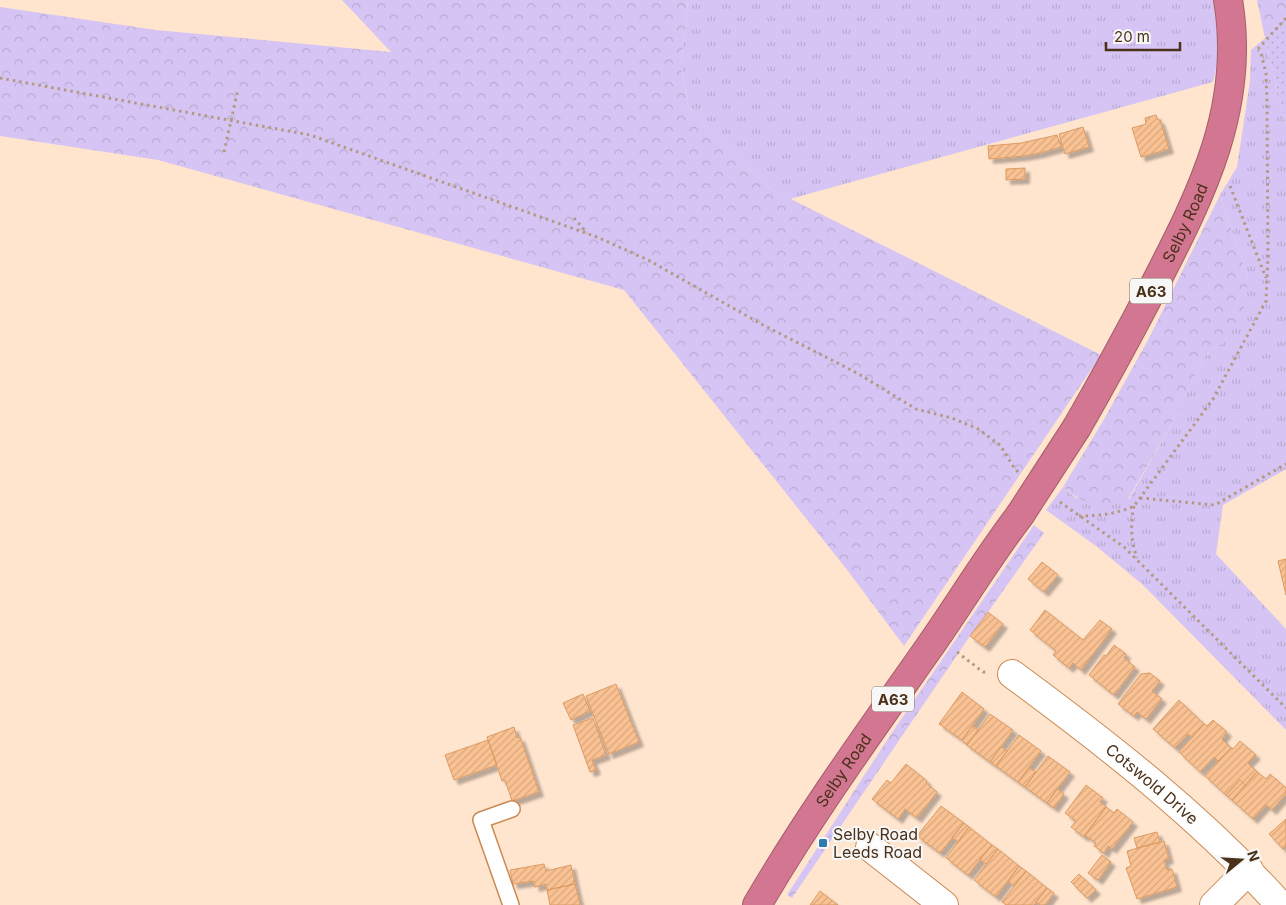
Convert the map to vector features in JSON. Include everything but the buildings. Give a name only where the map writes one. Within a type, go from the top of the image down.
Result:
[{"type":"highway","name":"Selby Road","points":[[757,905],[825,796],[937,636],[999,542],[1020,515],[1077,427],[1114,362],[1180,235],[1216,150],[1225,117],[1229,88],[1232,51],[1229,10]]},
{"type":"street","name":"Cotswold Drive","points":[[1012,674],[1094,735],[1173,800],[1249,870],[1280,905]]},
{"type":"street","points":[[870,847],[944,905]]},
{"type":"street","points":[[1214,905],[1249,870]]},
{"type":"lane","points":[[511,905],[481,820],[512,809]]},
{"type":"path","points":[[1138,561],[1131,534],[1131,518],[1134,506],[1213,399],[1266,301],[1266,73],[1261,53],[1229,10]]},
{"type":"path","points":[[1258,49],[1286,18]]},
{"type":"path","points":[[0,78],[310,135],[587,233],[648,260],[763,325],[857,373],[916,409],[952,418],[978,429],[1000,445],[1013,466],[1021,474]]},
{"type":"path","points":[[224,152],[238,89]]},
{"type":"path","points":[[1216,150],[1267,279]]},
{"type":"path","points":[[574,218],[587,233]]},
{"type":"path","points":[[1139,498],[1215,505],[1286,464]]},
{"type":"path","points":[[1057,500],[1124,547],[1286,708]]},
{"type":"path","points":[[1078,516],[1110,514],[1134,506]]},
{"type":"path","points":[[937,636],[983,672],[1012,674]]},
{"type":"green space","points":[[342,0],[688,0],[681,65],[688,107],[743,164],[771,189],[1101,355],[904,646],[848,571],[624,290],[158,160],[0,136],[0,7],[156,30],[391,52]]},
{"type":"green space","points":[[688,0],[1213,0],[1217,31],[1217,62],[1213,82],[790,199],[771,189],[743,164],[688,107],[681,65]]},
{"type":"green space","points":[[1257,0],[1286,0],[1286,15],[1265,38]]},
{"type":"green space","points":[[1286,15],[1286,125],[1265,38]]},
{"type":"green space","points":[[1265,38],[1286,125],[1286,469],[1223,505],[1216,554],[1286,629],[1286,730],[1143,585],[1096,546],[1046,510],[1063,487],[1076,498],[1129,499],[1169,429],[1203,358],[1226,339],[1248,277],[1220,195],[1237,167],[1250,81],[1251,50]]},
{"type":"green space","points":[[1220,195],[1248,277],[1244,308],[1226,339],[1203,358],[1169,429],[1128,499],[1102,505],[1086,502],[1063,487],[1103,421],[1148,340]]},
{"type":"green space","points":[[1034,525],[1044,533],[970,636],[792,898],[787,895],[889,737]]},
{"type":"place","name":"Selby Road Leeds Road","points":[[823,843]]}]
